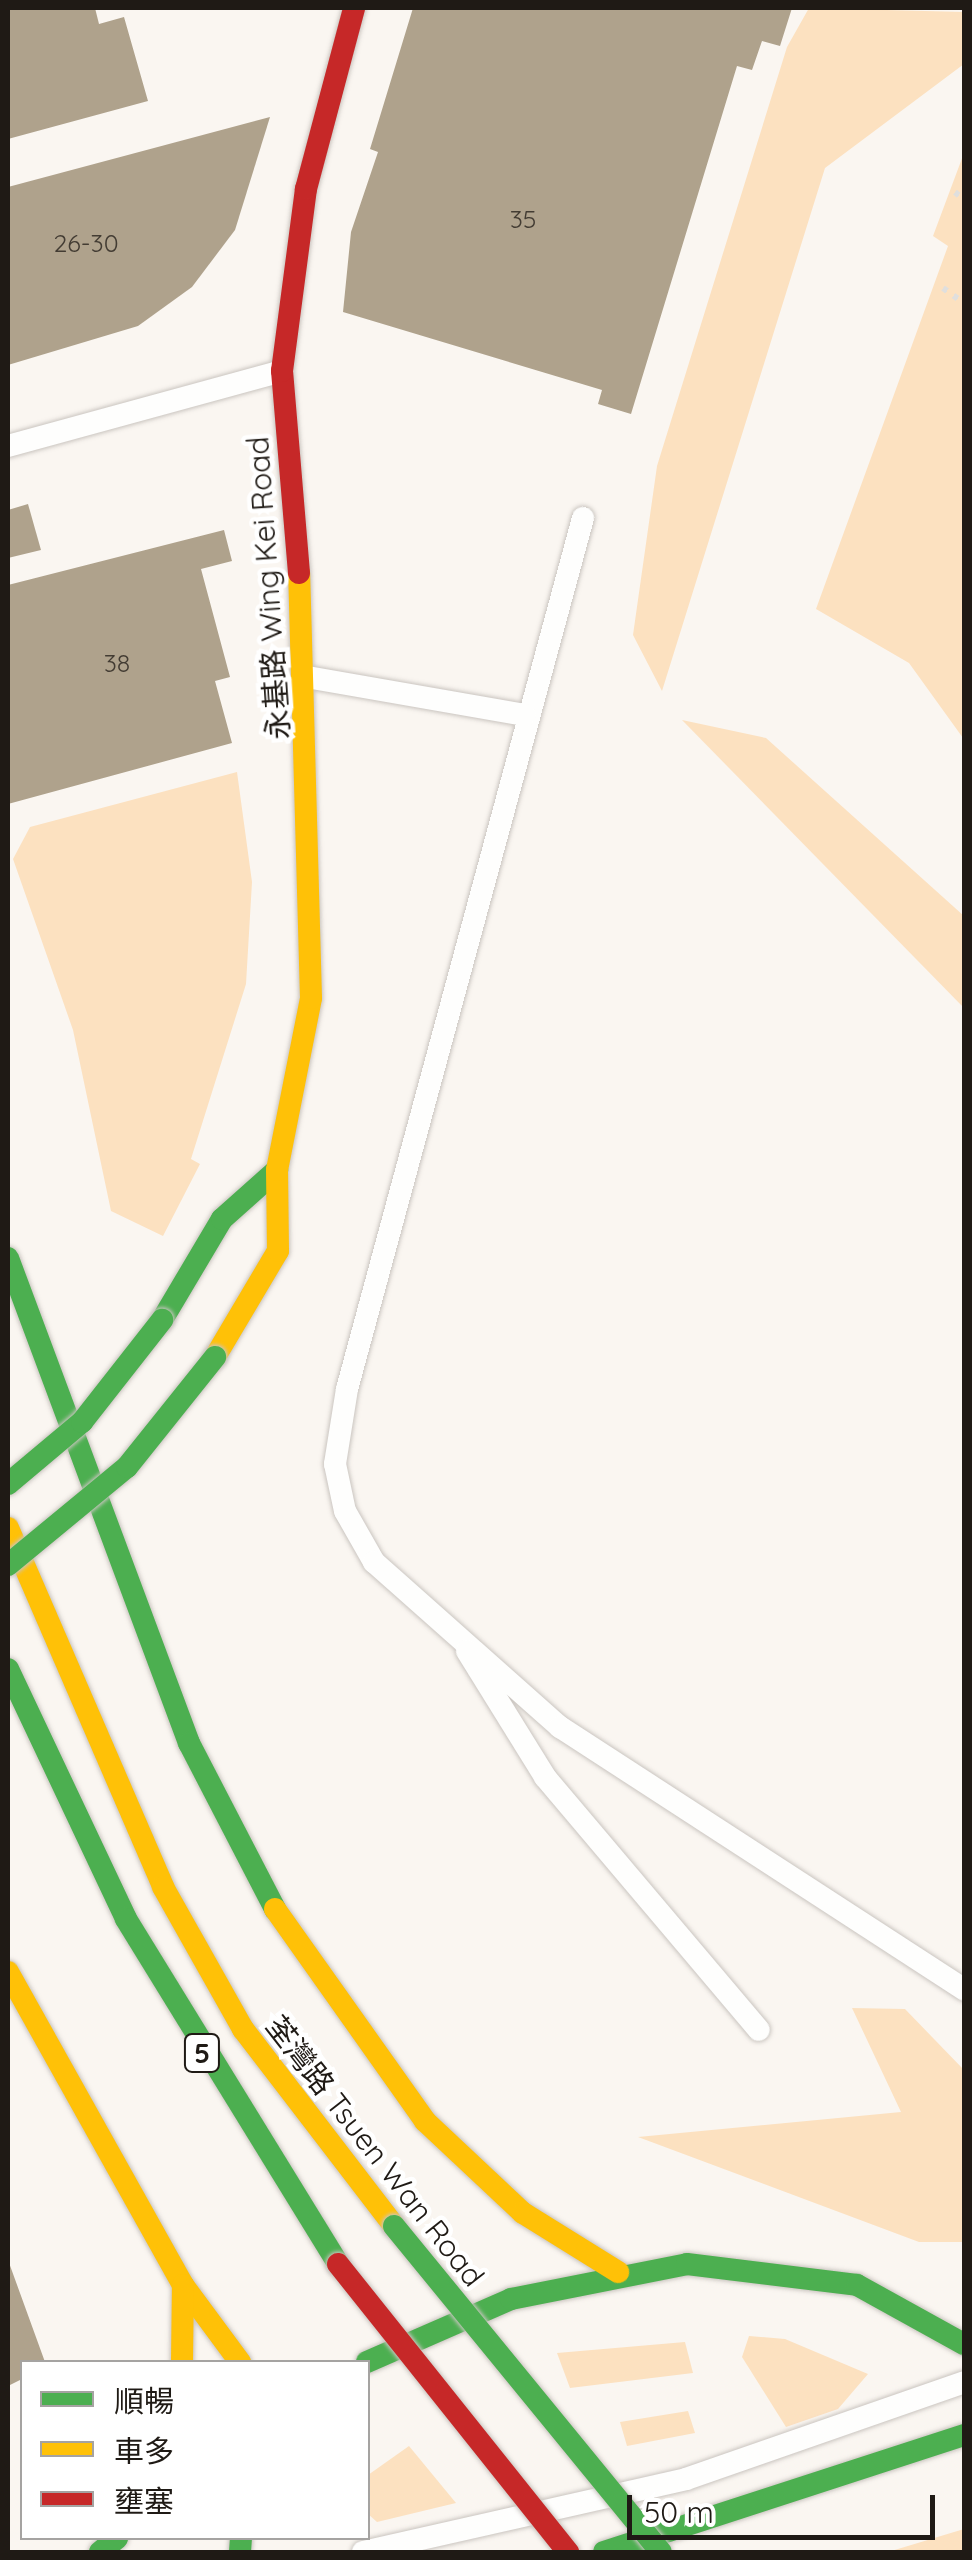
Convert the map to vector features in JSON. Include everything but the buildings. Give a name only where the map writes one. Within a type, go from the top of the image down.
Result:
[{"type":"main road","name":"永基路 Wing Kei Road","points":[[8,1565],[127,1468],[215,1357],[278,1251],[277,1170],[310,998],[307,677],[282,370],[306,189],[354,8]]},
{"type":"main road","points":[[8,1484],[82,1422],[162,1320],[222,1219],[277,1170]]},
{"type":"main road","points":[[8,1258],[189,1743],[274,1908],[425,2122],[523,2213],[618,2272]]},
{"type":"main road","name":"荃灣路 Tsuen Wan Road","points":[[8,1528],[163,1887],[242,2029],[394,2226],[662,2552]]},
{"type":"main road","name":"5","points":[[8,1669],[126,1919],[338,2264],[568,2552]]},
{"type":"main road","points":[[8,1972],[182,2285],[238,2360]]},
{"type":"main road","points":[[370,2361],[510,2299],[618,2272],[764,2267],[857,2285],[926,2317],[964,2344]]},
{"type":"main road","points":[[182,2285],[182,2360]]},
{"type":"main road","points":[[926,2317],[952,2311]]},
{"type":"main road","points":[[604,2552],[964,2436]]},
{"type":"lane","points":[[8,446],[282,370]]},
{"type":"lane","points":[[583,518],[525,715],[335,1464],[345,1511],[374,1562],[560,1726],[964,1989]]},
{"type":"lane","points":[[307,677],[525,715]]},
{"type":"lane","points":[[461,1639],[545,1777],[759,2030]]},
{"type":"lane","points":[[363,2552],[686,2479],[964,2382]]},
{"type":"path","points":[[954,192],[964,200]]},
{"type":"path","points":[[944,288],[964,303]]},
{"type":"shaded area","points":[[809,8],[964,12],[964,64],[825,168],[662,691],[633,635],[657,466],[787,47]]},
{"type":"shaded area","points":[[964,153],[964,765],[963,738],[909,663],[816,609],[948,246],[933,236]]},
{"type":"shaded area","points":[[682,720],[766,738],[964,916],[964,1008]]},
{"type":"shaded area","points":[[237,772],[252,882],[246,984],[191,1159],[200,1164],[163,1236],[111,1211],[73,1030],[13,859],[30,827]]},
{"type":"shaded area","points":[[852,2008],[905,2009],[964,2070],[964,2242],[919,2242],[638,2137],[901,2112]]},
{"type":"shaded area","points":[[749,2336],[785,2339],[868,2374],[838,2409],[786,2427],[742,2357]]},
{"type":"shaded area","points":[[685,2342],[693,2373],[570,2388],[557,2353]]},
{"type":"shaded area","points":[[688,2411],[695,2433],[627,2446],[620,2422]]},
{"type":"shaded area","points":[[409,2446],[456,2503],[377,2522],[370,2516],[370,2474]]},
{"type":"shaded area","points":[[964,2529],[964,2552],[888,2552]]},
{"type":"traffic: fast","points":[[162,1320],[222,1219],[277,1170]]},
{"type":"traffic: fast","points":[[8,1258],[189,1743],[275,1909]]},
{"type":"traffic: fast","points":[[8,1484],[82,1422],[162,1320]]},
{"type":"traffic: fast","points":[[8,1565],[127,1467],[215,1357]]},
{"type":"traffic: fast","points":[[8,1669],[126,1919],[338,2264]]},
{"type":"traffic: fast","points":[[394,2226],[661,2552]]},
{"type":"traffic: fast","points":[[370,2361],[511,2299],[687,2264],[857,2285],[964,2344]]},
{"type":"traffic: fast","points":[[604,2552],[964,2435]]},
{"type":"traffic: fast","points":[[100,2552],[115,2540]]},
{"type":"traffic: fast","points":[[240,2552],[241,2540]]},
{"type":"traffic: slow","points":[[215,1357],[278,1251],[277,1170],[311,998],[299,573]]},
{"type":"traffic: slow","points":[[8,1528],[163,1887],[243,2029],[394,2226]]},
{"type":"traffic: slow","points":[[275,1909],[425,2121],[523,2213],[618,2272]]},
{"type":"traffic: slow","points":[[8,1972],[183,2285],[239,2360]]},
{"type":"traffic: slow","points":[[182,2360],[183,2285]]},
{"type":"traffic: jam","points":[[299,573],[282,371],[306,189],[354,8]]},
{"type":"traffic: jam","points":[[338,2264],[568,2552]]}]
